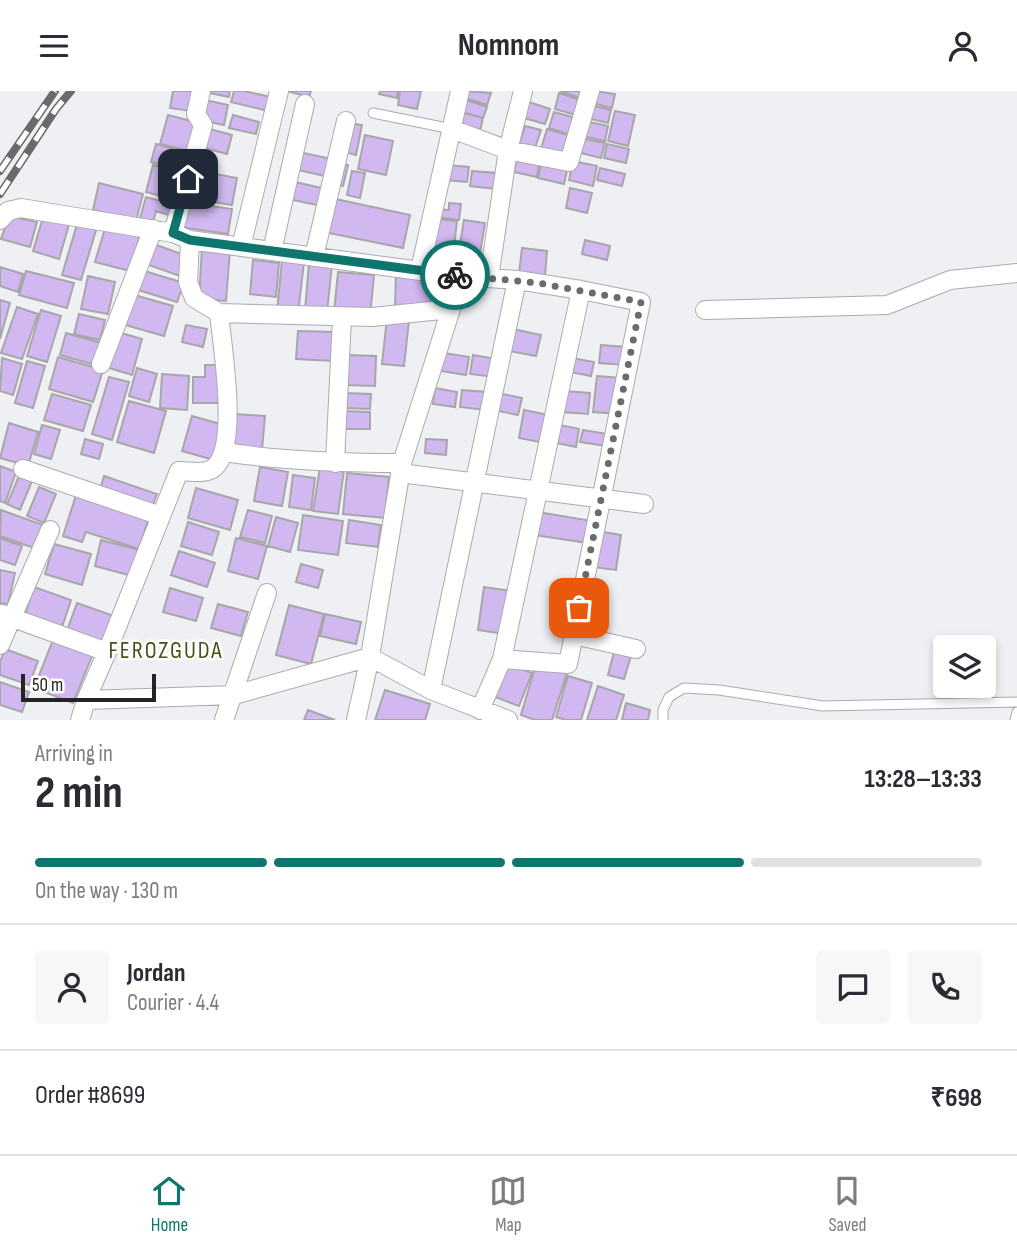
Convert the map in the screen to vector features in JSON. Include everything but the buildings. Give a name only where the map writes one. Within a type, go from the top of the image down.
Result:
[{"type":"street","points":[[201,91],[196,114],[202,125],[181,236],[188,282],[194,299],[219,313],[372,317],[451,309]]},
{"type":"street","points":[[241,247],[279,91]]},
{"type":"street","points":[[419,270],[460,91]]},
{"type":"street","points":[[489,278],[508,150],[523,91]]},
{"type":"street","points":[[452,129],[508,150],[569,162],[590,91]]},
{"type":"street","points":[[272,251],[305,104]]},
{"type":"street","points":[[314,257],[346,121]]},
{"type":"street","points":[[0,220],[8,211],[21,208],[153,229],[241,247],[457,276],[517,281],[641,302],[568,664],[502,659]]},
{"type":"street","points":[[101,364],[153,229]]},
{"type":"street","points":[[705,310],[887,305],[950,280],[1017,273]]},
{"type":"street","points":[[356,720],[370,657],[401,468],[451,309],[457,276]]},
{"type":"street","points":[[431,690],[517,281]]},
{"type":"street","points":[[480,710],[502,659],[580,290]]},
{"type":"street","points":[[80,720],[179,471],[207,471],[216,467],[224,452],[229,411],[219,313]]},
{"type":"street","points":[[335,463],[342,317]]},
{"type":"street","points":[[224,452],[275,460],[401,468],[474,484],[644,504]]},
{"type":"street","points":[[23,469],[161,516]]},
{"type":"street","points":[[0,645],[6,616],[50,530]]},
{"type":"street","points":[[224,720],[267,593]]},
{"type":"street","points":[[6,616],[107,652]]},
{"type":"street","points":[[574,635],[636,649]]},
{"type":"street","points":[[86,701],[234,695],[370,657],[431,690],[508,720]]},
{"type":"lane","points":[[373,113],[452,129]]},
{"type":"lane","points":[[663,720],[663,710],[669,697],[684,688],[719,690],[822,706],[1017,702]]},
{"type":"lane","points":[[1015,720],[1017,712]]},
{"type":"railway","points":[[0,171],[55,91]]},
{"type":"railway","points":[[0,194],[56,109],[71,91]]},
{"type":"way so far","points":[[455,275],[538,283],[641,302],[579,608]]},
{"type":"district","name":"FEROZGUDA","points":[[166,650]]},
{"type":"route","points":[[188,179],[173,233],[190,240],[455,275]]}]
